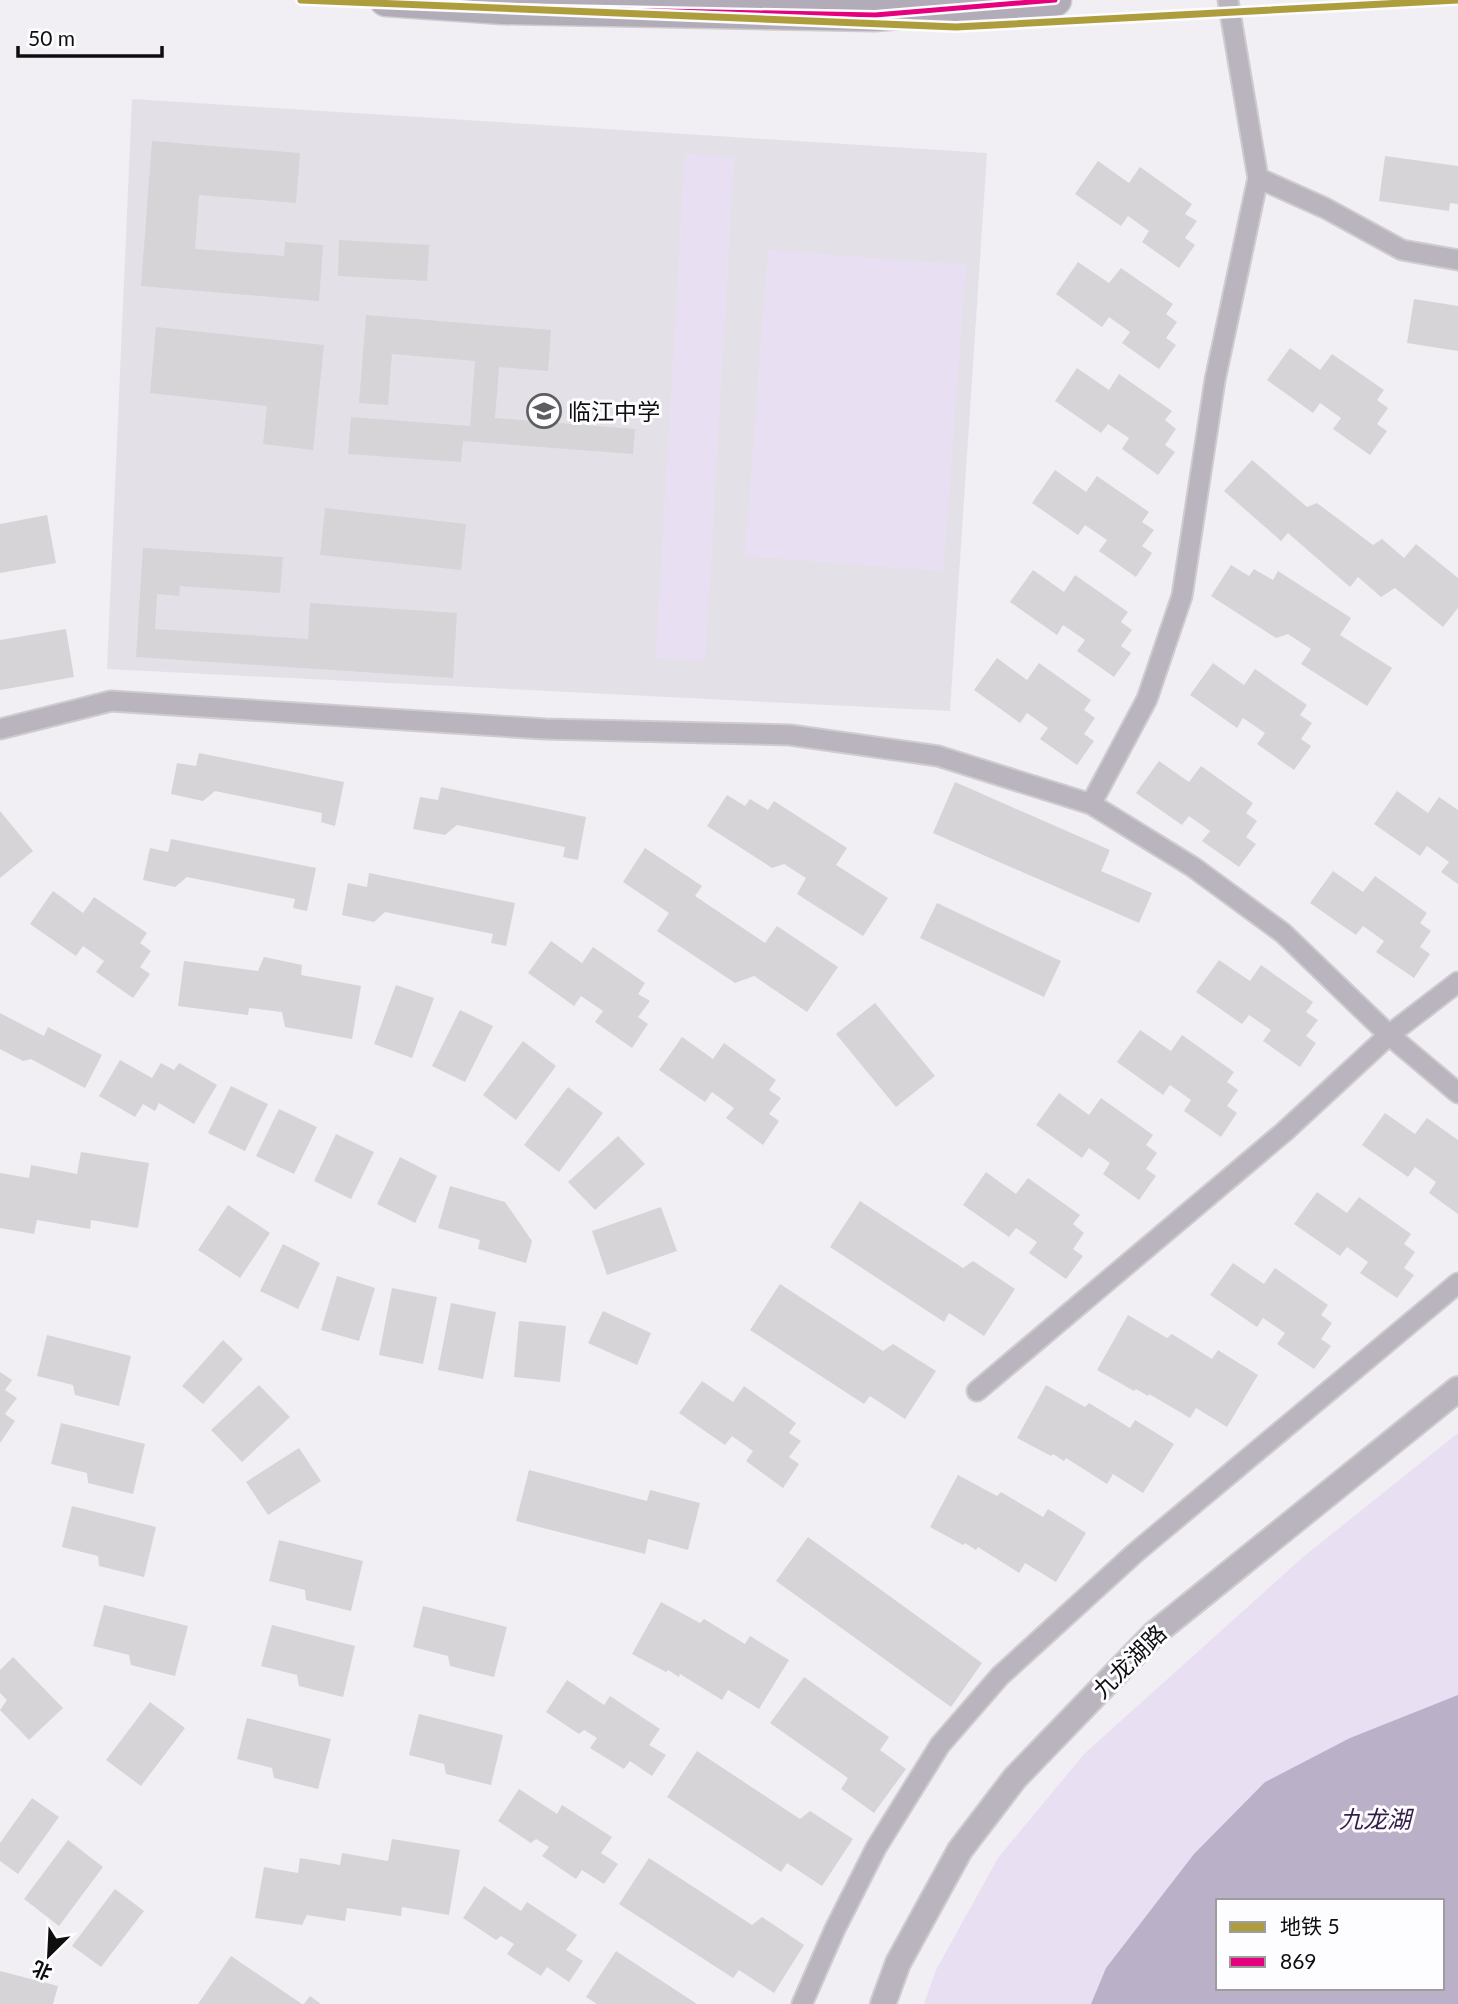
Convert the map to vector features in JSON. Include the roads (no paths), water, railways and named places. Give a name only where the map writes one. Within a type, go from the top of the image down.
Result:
[{"type":"main road","points":[[386,0],[503,8],[875,15],[1055,0]]},
{"type":"street","points":[[1091,804],[1147,699],[1182,596],[1215,380],[1258,178],[1228,0]]},
{"type":"street","points":[[1258,178],[1325,208],[1402,250],[1458,260]]},
{"type":"street","points":[[0,729],[111,701],[545,729],[790,735],[939,756],[1091,804],[1194,867],[1283,933],[1388,1035],[1458,1093]]},
{"type":"street","points":[[976,1391],[1284,1132],[1388,1035],[1458,982]]},
{"type":"street","points":[[802,2004],[835,1929],[876,1848],[940,1745],[1000,1676],[1135,1553],[1458,1283]]},
{"type":"street","name":"九龙湖路","points":[[883,2004],[898,1963],[960,1850],[1015,1778],[1154,1634],[1458,1389]]},
{"type":"water","name":"九龙湖","points":[[1458,1695],[1458,2004],[1091,2004],[1106,1968],[1194,1854],[1265,1782],[1350,1738]]},
{"type":"metro line","name":"5","points":[[301,0],[956,27],[1458,0]]},
{"type":"place","name":"临江中学","points":[[544,411]]}]
